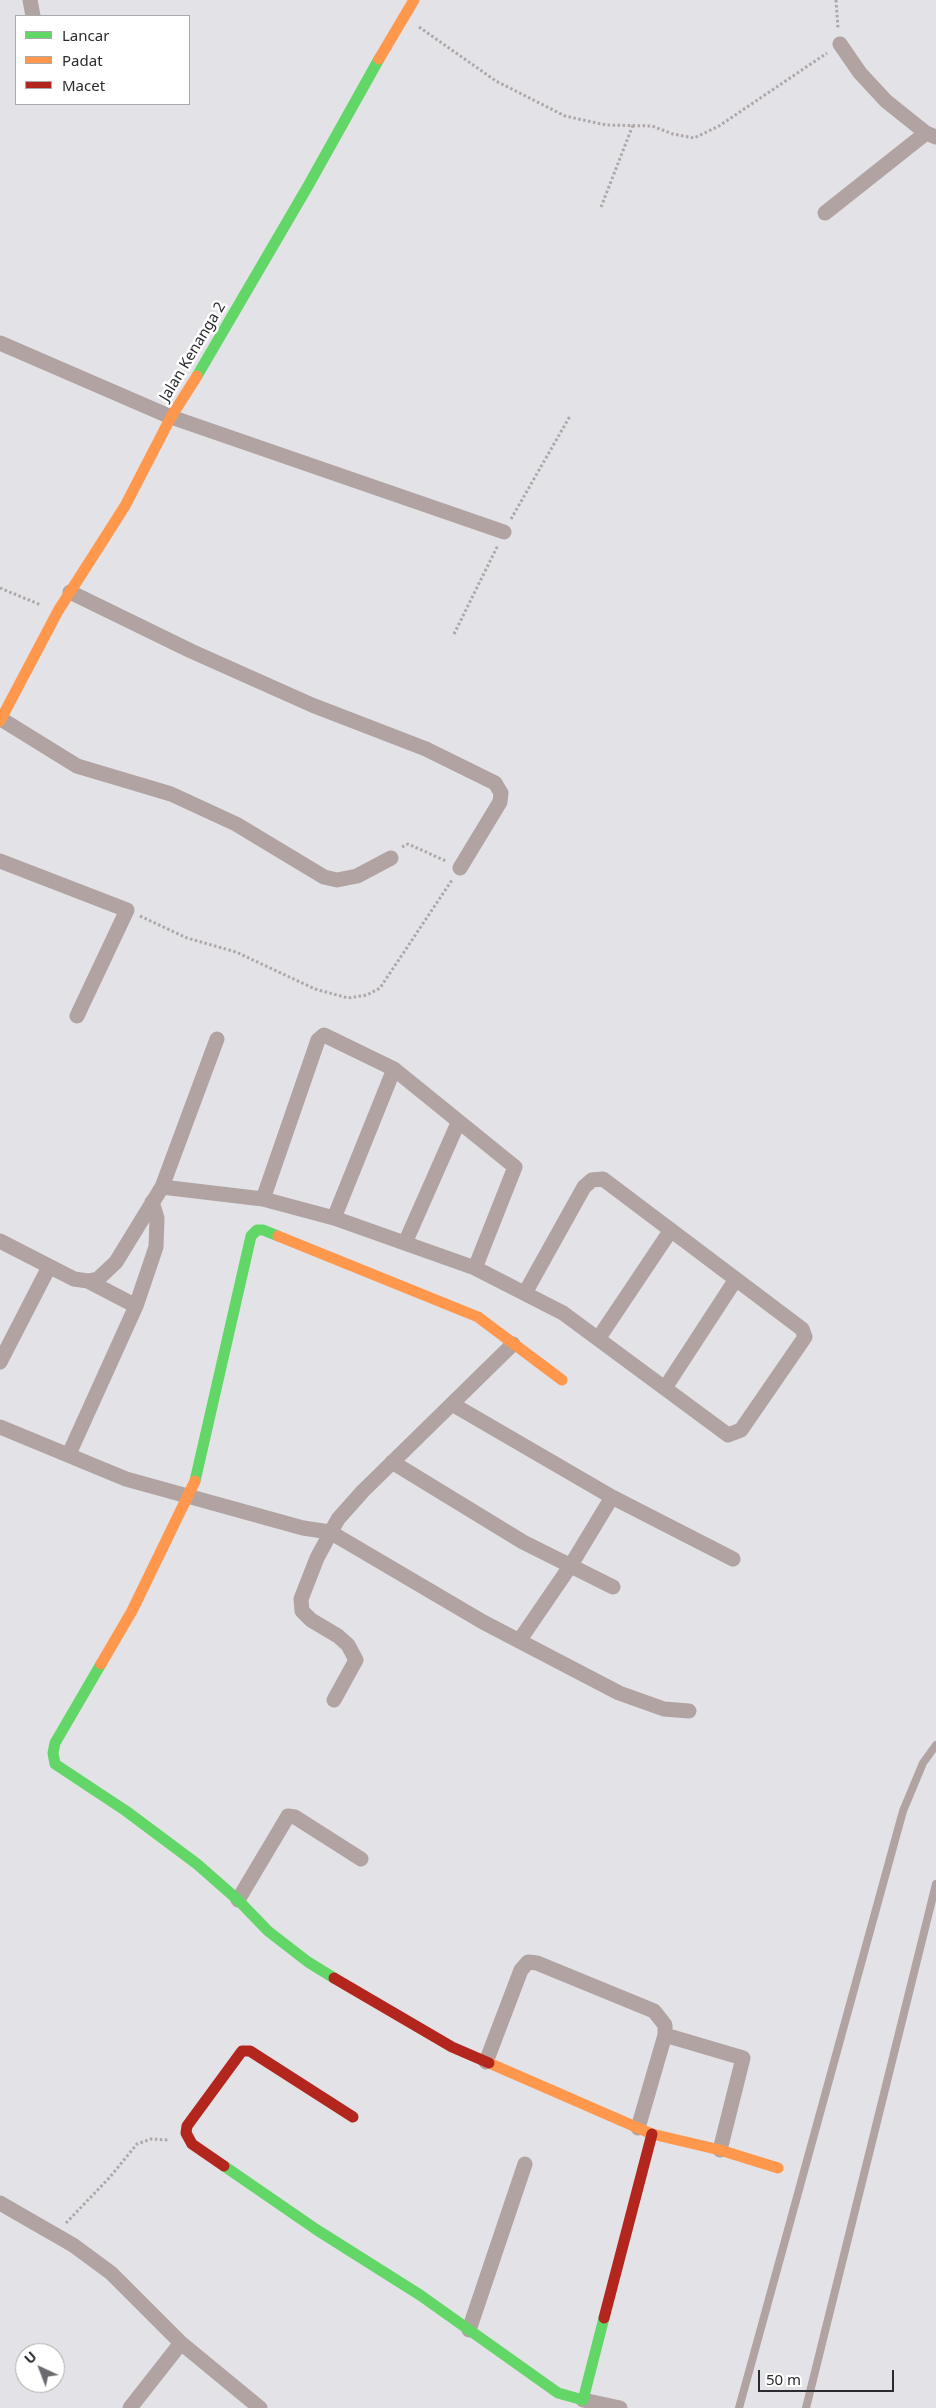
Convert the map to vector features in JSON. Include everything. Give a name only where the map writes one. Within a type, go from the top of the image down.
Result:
[{"type":"street","points":[[30,0],[33,15]]},
{"type":"street","name":"Jalan Kenanga 2","points":[[0,720],[58,611],[125,506],[171,417],[308,186],[362,86],[414,0]]},
{"type":"street","points":[[826,213],[931,135],[886,101],[860,74],[840,44]]},
{"type":"street","points":[[0,343],[171,417],[504,532]]},
{"type":"street","points":[[70,592],[191,651],[312,705],[426,749],[495,783],[501,793],[500,802],[460,868]]},
{"type":"street","points":[[0,720],[77,766],[171,794],[236,824],[324,877],[337,880],[357,876],[391,858]]},
{"type":"street","points":[[0,862],[127,910],[77,1016]]},
{"type":"street","points":[[263,1199],[321,1036],[324,1035],[394,1069],[458,1123],[515,1167],[475,1268]]},
{"type":"street","points":[[88,1282],[107,1272],[116,1262],[162,1187],[217,1039]]},
{"type":"street","points":[[334,1218],[394,1069]]},
{"type":"street","points":[[405,1243],[458,1123]]},
{"type":"street","points":[[162,1187],[263,1199],[334,1218],[475,1268],[563,1313],[728,1435],[735,1434],[741,1430],[805,1337],[802,1329],[603,1180],[592,1180],[584,1187],[525,1293]]},
{"type":"street","points":[[69,1454],[136,1306],[156,1247],[157,1218],[152,1202]]},
{"type":"street","points":[[562,1380],[478,1317],[263,1230],[257,1230],[251,1236],[198,1475],[186,1496],[132,1611],[55,1743],[53,1753],[55,1764],[126,1811],[197,1864],[238,1900],[268,1932],[308,1962],[452,2046],[645,2131],[720,2150],[778,2168]]},
{"type":"street","points":[[598,1339],[671,1230]]},
{"type":"street","points":[[0,1241],[74,1279],[88,1282],[136,1306]]},
{"type":"street","points":[[0,1362],[49,1267]]},
{"type":"street","points":[[665,1388],[736,1279]]},
{"type":"street","points":[[334,1700],[355,1666],[354,1653],[338,1636],[311,1620],[302,1612],[300,1605],[317,1558],[330,1532],[338,1519],[392,1462],[513,1344]]},
{"type":"street","points":[[452,1404],[612,1497],[733,1559]]},
{"type":"street","points":[[0,1427],[126,1479],[302,1528],[330,1532],[519,1641],[619,1693],[664,1709],[689,1711]]},
{"type":"street","points":[[392,1462],[523,1542],[613,1587]]},
{"type":"street","points":[[519,1641],[571,1565],[612,1497]]},
{"type":"street","points":[[238,1900],[288,1816],[294,1817],[361,1859]]},
{"type":"street","points":[[486,2062],[521,1970],[528,1962],[537,1963],[654,2011],[665,2025],[665,2035],[645,2131],[583,2400]]},
{"type":"street","points":[[665,2035],[743,2058],[720,2150]]},
{"type":"street","points":[[353,2117],[250,2051],[242,2051],[187,2126],[188,2138],[192,2144],[317,2230],[420,2295],[558,2393],[570,2399],[620,2408]]},
{"type":"street","points":[[469,2330],[525,2164]]},
{"type":"street","points":[[0,2203],[73,2244],[111,2273],[182,2343],[260,2408]]},
{"type":"street","points":[[130,2408],[182,2343]]},
{"type":"lane","points":[[739,2408],[903,1811],[923,1763],[936,1744]]},
{"type":"lane","points":[[806,2408],[936,1884]]},
{"type":"path","points":[[404,17],[496,81],[565,116],[606,125],[652,126],[673,134],[694,138],[719,126],[840,44],[836,0]]},
{"type":"path","points":[[602,207],[633,126]]},
{"type":"path","points":[[454,634],[504,532],[570,416]]},
{"type":"path","points":[[0,588],[58,611]]},
{"type":"path","points":[[127,910],[186,938],[236,952],[315,989],[348,998],[366,995],[380,988],[460,868],[408,844],[400,847],[391,858]]},
{"type":"path","points":[[55,2235],[110,2177],[137,2144],[151,2140],[188,2138]]},
{"type":"traffic: fast","points":[[197,376],[308,186],[379,59]]},
{"type":"traffic: fast","points":[[195,1481],[251,1236],[257,1230],[263,1230],[278,1236]]},
{"type":"traffic: fast","points":[[101,1664],[55,1743],[53,1753],[55,1764],[126,1811],[197,1864],[238,1900],[268,1931],[308,1962],[334,1978]]},
{"type":"traffic: fast","points":[[224,2166],[317,2230],[420,2295],[558,2393],[583,2400],[604,2318]]},
{"type":"traffic: slow","points":[[379,59],[414,0]]},
{"type":"traffic: slow","points":[[0,721],[58,611],[125,506],[171,417],[197,376]]},
{"type":"traffic: slow","points":[[278,1236],[478,1317],[562,1380]]},
{"type":"traffic: slow","points":[[101,1664],[132,1611],[195,1481]]},
{"type":"traffic: slow","points":[[489,2063],[652,2134],[720,2150],[778,2168]]},
{"type":"traffic: jam","points":[[334,1978],[452,2047],[489,2063]]},
{"type":"traffic: jam","points":[[224,2166],[192,2144],[186,2133],[187,2126],[242,2051],[250,2051],[353,2117]]},
{"type":"traffic: jam","points":[[604,2318],[652,2134]]}]
